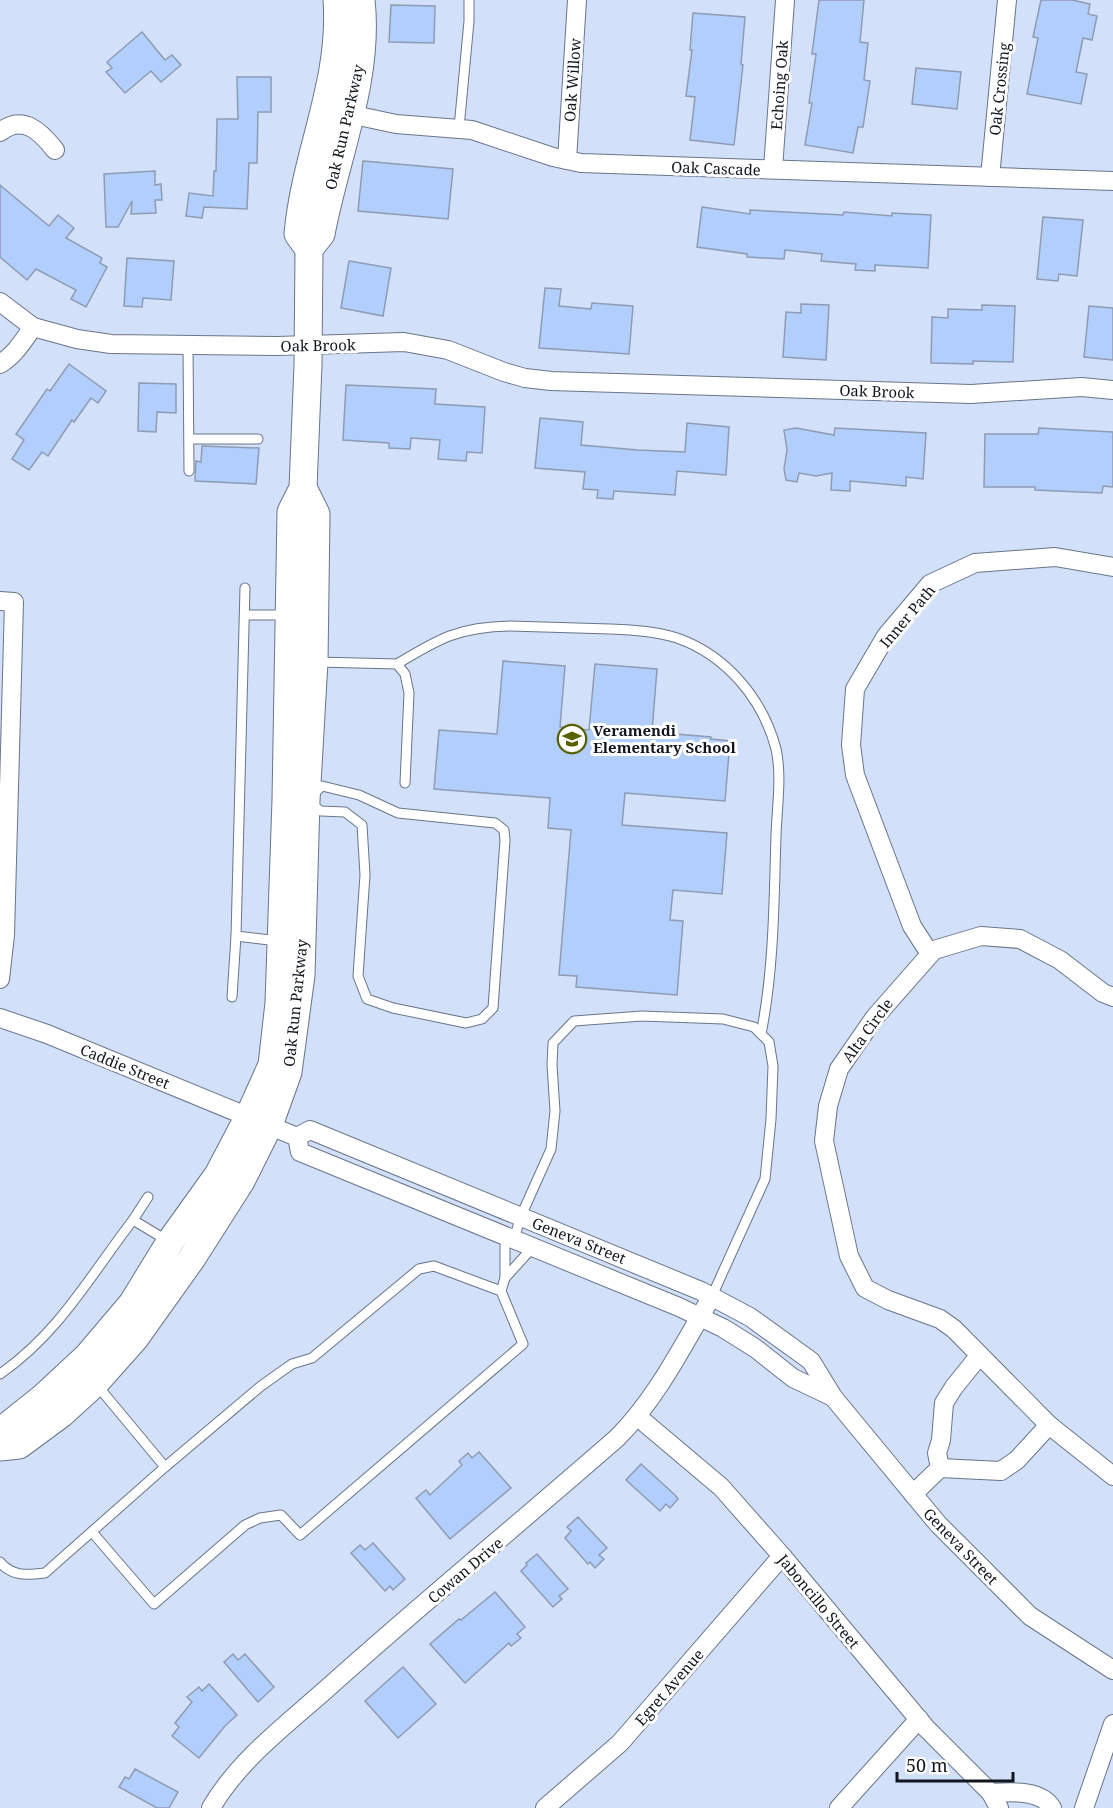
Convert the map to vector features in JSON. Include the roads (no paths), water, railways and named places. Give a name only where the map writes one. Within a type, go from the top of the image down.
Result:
[{"type":"street","name":"Oak Run Parkway","points":[[0,1447],[19,1445],[61,1414],[170,1242],[259,1120],[288,1072],[301,975],[288,615],[291,512],[303,488],[309,249],[321,234],[338,112],[337,0]]},
{"type":"street","name":"Oak Run Parkway","points":[[338,112],[356,83],[363,31],[361,0]]},
{"type":"street","name":"Oak Willow","points":[[567,160],[577,0]]},
{"type":"street","name":"Echoing Oak","points":[[773,170],[785,0]]},
{"type":"street","name":"Oak Crossing","points":[[990,177],[1007,0]]},
{"type":"street","name":"Oak Cascade","points":[[338,112],[396,124],[459,128],[489,134],[567,160],[600,164],[1113,181]]},
{"type":"street","points":[[0,132],[16,123],[23,124],[39,132],[55,150]]},
{"type":"street","name":"Oak Brook","points":[[0,302],[33,327],[78,339],[111,344],[188,346],[404,342],[448,350],[525,378],[640,392],[971,394],[1082,387],[1113,390]]},
{"type":"street","points":[[0,364],[18,349],[33,327]]},
{"type":"street","name":"Oak Run Parkway","points":[[0,1436],[5,1428],[45,1396],[87,1374],[135,1338],[192,1257],[241,1180],[272,1065],[279,1003],[280,941],[315,662],[316,514],[303,488]]},
{"type":"street","name":"Inner Path","points":[[930,954],[912,926],[855,775],[851,745],[855,689],[886,636],[930,584],[975,563],[1055,557],[1113,567]]},
{"type":"street","points":[[0,979],[5,935],[7,601]]},
{"type":"street","name":"Alta Circle","points":[[1113,997],[1103,993],[1060,960],[1020,939],[981,936],[934,950],[875,1017],[839,1069],[828,1106],[824,1141],[849,1256],[865,1288],[888,1300],[940,1319],[954,1329],[1049,1425],[1113,1476]]},
{"type":"street","name":"Caddie Street","points":[[0,1018],[47,1034],[259,1120]]},
{"type":"street","name":"Geneva Street","points":[[259,1120],[297,1137]]},
{"type":"street","name":"Geneva Street","points":[[297,1137],[310,1130],[712,1296],[750,1317],[811,1361],[833,1397],[938,1524],[1030,1616],[1113,1670]]},
{"type":"street","name":"Geneva Street","points":[[297,1137],[300,1152],[700,1317],[755,1348],[793,1378],[833,1397]]},
{"type":"street","name":"Cowan Drive","points":[[211,1808],[250,1758],[356,1663],[608,1446],[638,1417],[712,1296]]},
{"type":"street","points":[[940,1468],[937,1453],[941,1440],[944,1403],[979,1356]]},
{"type":"street","name":"Jaboncillo Street","points":[[638,1417],[720,1487],[782,1556],[919,1719],[995,1801],[1014,1792],[1034,1795],[1051,1804],[1052,1808]]},
{"type":"street","points":[[913,1494],[940,1468],[1001,1471],[1017,1460],[1049,1425]]},
{"type":"street","name":"Egret Avenue","points":[[545,1808],[620,1743],[782,1556]]},
{"type":"street","points":[[839,1808],[919,1719]]},
{"type":"street","points":[[1084,1808],[1113,1724]]},
{"type":"lane","points":[[459,128],[469,0]]},
{"type":"lane","points":[[188,346],[189,471]]},
{"type":"lane","points":[[189,439],[258,440]]},
{"type":"lane","points":[[232,997],[236,936],[245,588]]},
{"type":"lane","points":[[245,615],[288,615]]},
{"type":"lane","points":[[315,662],[397,664],[438,640],[465,630],[510,626],[647,631],[676,638],[704,650],[728,668],[752,695],[767,724],[776,750],[778,783],[774,891],[766,1001],[761,1034]]},
{"type":"lane","points":[[397,664],[405,674],[409,693],[405,783]]},
{"type":"lane","points":[[322,786],[359,795],[398,813],[495,823],[504,830],[493,1008],[482,1019],[466,1023],[393,1008],[367,999],[358,976],[365,875],[362,825],[345,812],[321,812],[296,801],[322,786]]},
{"type":"lane","points":[[236,936],[280,941]]},
{"type":"lane","points":[[92,1533],[154,1604],[252,1521],[281,1515],[300,1535],[523,1344],[501,1291],[505,1278],[509,1238],[551,1149],[555,1111],[553,1043],[574,1021],[642,1016],[723,1019],[754,1027],[769,1042],[772,1066],[771,1119],[765,1179],[712,1296]]},
{"type":"lane","points":[[0,1374],[32,1350],[49,1332],[84,1290],[148,1197]]},
{"type":"lane","points":[[133,1220],[170,1242]]},
{"type":"lane","points":[[505,1278],[533,1247]]},
{"type":"lane","points":[[0,1562],[19,1575],[45,1573],[261,1386],[292,1364],[312,1358],[419,1269],[434,1266],[501,1291]]},
{"type":"lane","points":[[87,1374],[165,1467]]},
{"type":"place","name":"Veramendi Elementary School","points":[[572,739]]}]
